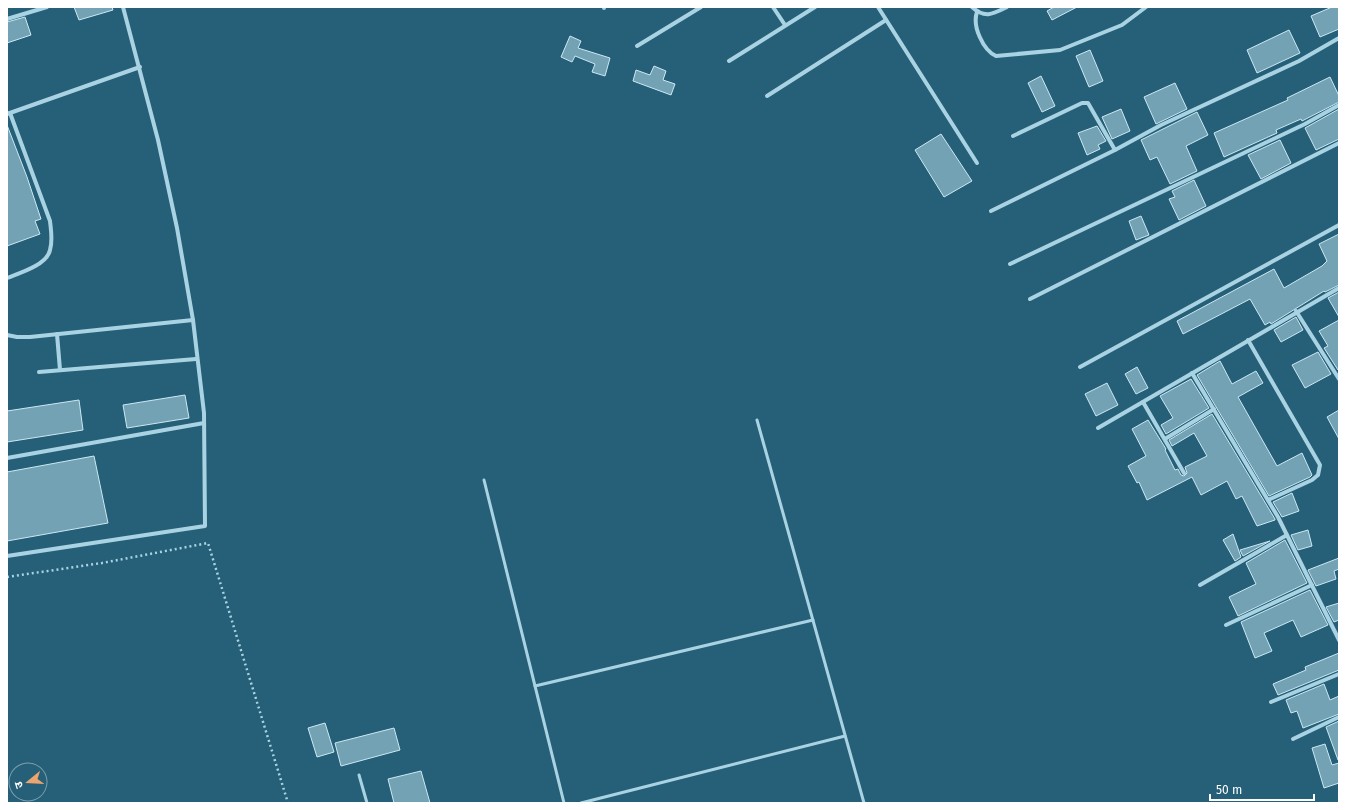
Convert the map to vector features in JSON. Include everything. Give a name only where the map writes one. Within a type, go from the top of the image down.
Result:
[{"type":"street","points":[[7,19],[46,7]]},
{"type":"street","points":[[7,556],[205,526],[204,423],[193,320],[177,228],[158,140],[123,7]]},
{"type":"street","points":[[636,46],[701,7]]},
{"type":"street","points":[[773,7],[785,26]]},
{"type":"street","points":[[729,61],[815,7]]},
{"type":"street","points":[[878,7],[977,163]]},
{"type":"street","points":[[972,7],[977,12],[986,15],[992,15],[1007,7]]},
{"type":"street","points":[[977,12],[975,18],[977,29],[988,51],[996,56],[1060,50],[1122,25],[1146,7]]},
{"type":"street","points":[[767,96],[886,20]]},
{"type":"street","points":[[991,211],[1115,150],[1161,125],[1299,61],[1339,38]]},
{"type":"street","points":[[7,278],[19,274],[44,260],[50,251],[52,239],[48,216],[9,113],[140,67]]},
{"type":"street","points":[[1013,136],[1082,104],[1088,103],[1115,150]]},
{"type":"street","points":[[1010,264],[1305,124],[1339,105]]},
{"type":"street","points":[[1030,299],[1339,143]]},
{"type":"street","points":[[1080,367],[1339,226]]},
{"type":"street","points":[[1098,428],[1296,311],[1339,288]]},
{"type":"street","points":[[1296,311],[1339,379]]},
{"type":"street","points":[[7,335],[17,338],[193,320]]},
{"type":"street","points":[[57,334],[60,370]]},
{"type":"street","points":[[1248,340],[1320,465],[1318,475],[1312,480],[1268,500]]},
{"type":"street","points":[[39,372],[196,359]]},
{"type":"street","points":[[1192,373],[1287,534],[1339,640]]},
{"type":"street","points":[[1143,402],[1184,473]]},
{"type":"street","points":[[1165,439],[1214,409]]},
{"type":"street","points":[[7,458],[204,423]]},
{"type":"street","points":[[1200,585],[1287,534]]},
{"type":"street","points":[[1226,625],[1312,585]]},
{"type":"street","points":[[1271,702],[1339,674]]},
{"type":"street","points":[[1293,740],[1339,717]]},
{"type":"lane","points":[[756,420],[864,803]]},
{"type":"lane","points":[[484,480],[564,803]]},
{"type":"lane","points":[[534,686],[813,620]]},
{"type":"lane","points":[[581,803],[845,736]]},
{"type":"lane","points":[[358,775],[367,803]]},
{"type":"path","points":[[7,577],[102,563],[208,543],[288,803]]},
{"type":"building","points":[[74,7],[112,7],[113,10],[79,20]]},
{"type":"building","points":[[1054,7],[1077,7],[1052,20],[1047,11]]},
{"type":"building","points":[[1332,7],[1339,7],[1339,29],[1320,37],[1311,16]]},
{"type":"building","points":[[25,17],[31,35],[7,43],[7,22]]},
{"type":"building","points":[[1289,30],[1300,53],[1257,73],[1247,50]]},
{"type":"building","points":[[570,36],[581,41],[578,48],[610,58],[605,76],[592,72],[595,64],[575,56],[572,62],[561,57]]},
{"type":"building","points":[[1090,50],[1103,81],[1089,87],[1076,56]]},
{"type":"building","points":[[654,66],[666,71],[663,80],[675,84],[671,95],[633,81],[636,70],[650,75]]},
{"type":"building","points":[[1041,76],[1055,106],[1042,112],[1028,83]]},
{"type":"building","points":[[1330,77],[1339,96],[1339,102],[1302,121],[1301,119],[1276,130],[1277,133],[1224,157],[1214,133],[1288,100],[1287,98]]},
{"type":"building","points":[[1175,83],[1187,109],[1156,124],[1144,97]]},
{"type":"building","points":[[1121,109],[1130,131],[1112,139],[1102,117]]},
{"type":"building","points":[[1339,109],[1339,139],[1316,150],[1305,128]]},
{"type":"building","points":[[1197,112],[1208,135],[1186,146],[1197,171],[1170,184],[1157,157],[1150,160],[1141,140]]},
{"type":"building","points":[[7,125],[41,219],[35,221],[40,234],[7,246]]},
{"type":"building","points":[[1097,126],[1106,141],[1098,145],[1100,149],[1087,155],[1078,133]]},
{"type":"building","points":[[941,134],[972,181],[944,197],[915,150]]},
{"type":"building","points":[[1280,140],[1291,163],[1261,179],[1248,155]]},
{"type":"building","points":[[1194,180],[1206,206],[1179,220],[1169,199],[1175,197],[1172,191]]},
{"type":"building","points":[[1141,216],[1149,235],[1136,240],[1129,221]]},
{"type":"building","points":[[1339,234],[1339,285],[1325,292],[1324,291],[1271,324],[1270,322],[1265,325],[1250,299],[1183,334],[1177,321],[1274,269],[1284,288],[1322,266],[1327,261],[1319,244]]},
{"type":"building","points":[[1339,292],[1339,317],[1328,298]]},
{"type":"building","points":[[1296,317],[1303,330],[1281,342],[1274,330]]},
{"type":"building","points":[[1339,320],[1338,370],[1324,348],[1328,346],[1319,331]]},
{"type":"building","points":[[1318,352],[1331,374],[1305,388],[1292,365]]},
{"type":"building","points":[[1220,361],[1232,384],[1256,371],[1263,383],[1238,397],[1277,466],[1302,453],[1312,475],[1310,477],[1269,496],[1197,375]]},
{"type":"building","points":[[1137,367],[1148,388],[1136,394],[1125,374]]},
{"type":"building","points":[[1191,379],[1209,408],[1166,434],[1161,425],[1173,418],[1160,396]]},
{"type":"building","points":[[1107,383],[1118,405],[1096,416],[1085,394]]},
{"type":"building","points":[[185,395],[189,418],[127,428],[123,405]]},
{"type":"building","points":[[79,400],[83,430],[7,442],[7,411]]},
{"type":"building","points":[[1339,410],[1339,439],[1327,417]]},
{"type":"building","points":[[1212,414],[1275,520],[1257,526],[1242,496],[1236,499],[1227,481],[1201,495],[1192,477],[1147,500],[1139,482],[1137,483],[1128,466],[1146,456],[1132,429],[1148,420],[1166,449],[1165,450],[1175,470],[1178,469],[1181,475],[1184,476],[1187,473],[1185,467],[1207,456],[1194,433],[1172,446],[1169,440]]},
{"type":"building","points":[[94,456],[108,523],[7,541],[7,472]]},
{"type":"building","points":[[1292,493],[1299,511],[1282,517],[1273,502]]},
{"type":"building","points":[[1308,530],[1312,546],[1298,550],[1291,535]]},
{"type":"building","points":[[1233,534],[1241,557],[1235,561],[1223,540]]},
{"type":"building","points":[[1285,540],[1307,583],[1238,616],[1229,597],[1256,584],[1246,563]]},
{"type":"building","points":[[1270,541],[1243,556],[1240,550]]},
{"type":"building","points":[[1339,558],[1339,569],[1334,571],[1336,579],[1316,586],[1308,570]]},
{"type":"building","points":[[1310,590],[1328,625],[1301,637],[1293,620],[1264,633],[1272,651],[1255,658],[1241,622]]},
{"type":"building","points":[[1339,603],[1339,620],[1334,622],[1326,607]]},
{"type":"building","points":[[1339,653],[1339,670],[1278,695],[1273,684],[1306,670],[1305,667]]},
{"type":"building","points":[[1324,684],[1330,700],[1339,696],[1339,714],[1303,728],[1297,711],[1291,713],[1286,700]]},
{"type":"building","points":[[1339,721],[1339,760],[1338,760],[1326,727]]},
{"type":"building","points":[[325,723],[334,752],[317,757],[308,728]]},
{"type":"building","points":[[394,728],[400,750],[341,766],[335,743]]},
{"type":"building","points":[[1325,744],[1332,765],[1339,763],[1339,783],[1324,788],[1312,748]]},
{"type":"building","points":[[421,771],[430,803],[394,803],[388,779]]}]
